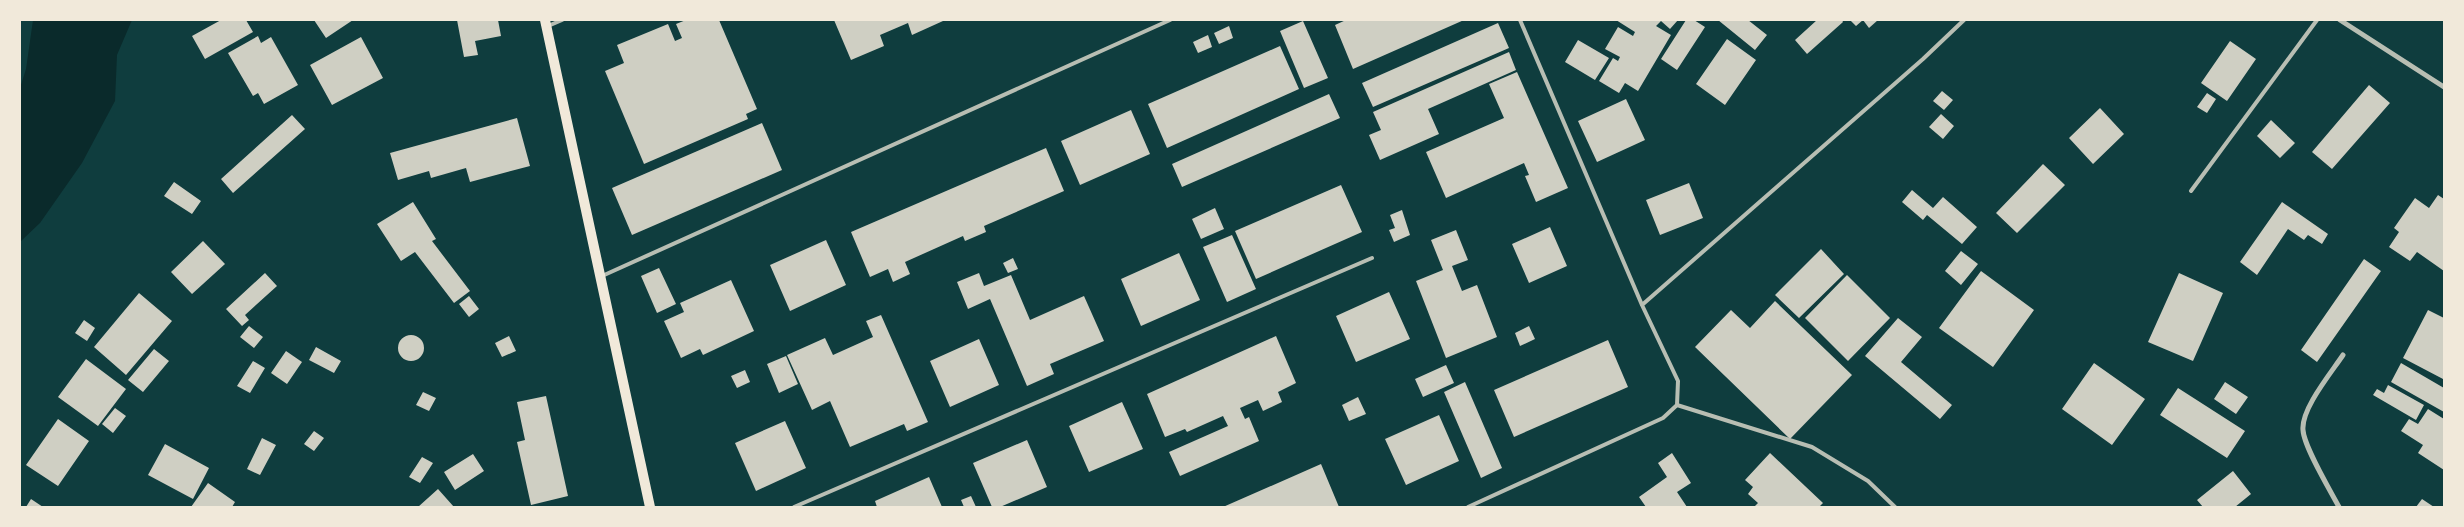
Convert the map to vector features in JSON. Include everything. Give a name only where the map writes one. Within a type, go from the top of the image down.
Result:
[{"type":"main road","points":[[545,24],[650,507]]},
{"type":"street","points":[[2340,20],[2444,87]]},
{"type":"street","points":[[2339,507],[2308,446],[2303,430],[2308,410],[2343,355]]},
{"type":"lane","points":[[545,24],[562,20]]},
{"type":"lane","points":[[600,277],[1170,20]]},
{"type":"lane","points":[[1468,507],[1663,418],[1677,405],[1678,381],[1642,304],[1520,20]]},
{"type":"lane","points":[[1642,304],[1923,59],[1964,20]]},
{"type":"lane","points":[[2191,191],[2317,20]]},
{"type":"lane","points":[[794,507],[1372,258]]},
{"type":"lane","points":[[1677,405],[1812,447],[1868,481],[1895,507]]},
{"type":"water","points":[[33,20],[132,20],[117,55],[115,101],[82,163],[40,223],[20,242],[20,88],[26,69]]},
{"type":"building","points":[[221,20],[246,20],[253,32],[205,59],[192,36]]},
{"type":"building","points":[[314,20],[353,20],[326,38]]},
{"type":"building","points":[[457,20],[498,20],[501,36],[475,41],[478,55],[464,57]]},
{"type":"building","points":[[686,20],[719,20],[757,109],[746,114],[748,119],[644,164],[605,71],[624,63],[617,45],[668,24],[675,41],[682,38],[676,24]]},
{"type":"building","points":[[834,20],[943,21],[912,35],[908,23],[880,35],[884,46],[851,60]]},
{"type":"building","points":[[1346,20],[1464,20],[1353,69],[1335,25]]},
{"type":"building","points":[[1616,20],[1678,20],[1670,29],[1661,21],[1656,26],[1671,35],[1638,91],[1625,83],[1619,93],[1599,81],[1613,58],[1618,61],[1620,57],[1605,49],[1618,27],[1633,36],[1635,32]]},
{"type":"building","points":[[1686,20],[1694,20],[1705,27],[1677,70],[1661,59]]},
{"type":"building","points":[[1718,20],[1748,20],[1767,35],[1755,50]]},
{"type":"building","points":[[1817,20],[1842,20],[1843,22],[1807,54],[1795,40]]},
{"type":"building","points":[[1850,20],[1863,20],[1856,26]]},
{"type":"building","points":[[1863,20],[1878,20],[1869,28]]},
{"type":"building","points":[[1303,21],[1328,78],[1304,88],[1280,31]]},
{"type":"building","points":[[1498,23],[1509,48],[1373,107],[1362,83]]},
{"type":"building","points":[[1229,26],[1233,38],[1219,44],[1214,33]]},
{"type":"building","points":[[1208,35],[1212,47],[1198,53],[1193,42]]},
{"type":"building","points":[[258,36],[261,43],[271,37],[298,85],[264,104],[258,93],[253,96],[228,53]]},
{"type":"building","points":[[361,37],[383,78],[332,105],[310,65]]},
{"type":"building","points":[[1727,39],[1756,60],[1725,105],[1696,84]]},
{"type":"building","points":[[1578,40],[1609,58],[1595,80],[1565,62]]},
{"type":"building","points":[[2230,41],[2256,59],[2227,101],[2201,83]]},
{"type":"building","points":[[1280,46],[1299,89],[1167,148],[1148,104]]},
{"type":"building","points":[[1509,52],[1516,70],[1428,109],[1439,134],[1380,160],[1369,135],[1381,130],[1373,112]]},
{"type":"building","points":[[1517,72],[1568,188],[1536,202],[1525,176],[1529,175],[1524,163],[1446,198],[1426,152],[1504,118],[1489,84]]},
{"type":"building","points":[[2369,85],[2390,103],[2332,169],[2312,152]]},
{"type":"building","points":[[1942,91],[1953,100],[1944,110],[1933,101]]},
{"type":"building","points":[[2207,93],[2216,99],[2207,113],[2197,107]]},
{"type":"building","points":[[1329,94],[1340,118],[1182,187],[1172,164]]},
{"type":"building","points":[[1626,99],[1645,140],[1597,162],[1578,121]]},
{"type":"building","points":[[2100,108],[2124,134],[2093,164],[2069,138]]},
{"type":"building","points":[[1131,110],[1150,154],[1080,185],[1061,141]]},
{"type":"building","points":[[1941,114],[1954,126],[1943,139],[1929,127]]},
{"type":"building","points":[[292,115],[305,129],[233,193],[221,179]]},
{"type":"building","points":[[517,118],[530,166],[470,182],[466,168],[431,178],[429,171],[398,180],[390,153]]},
{"type":"building","points":[[2271,120],[2295,143],[2280,158],[2257,136]]},
{"type":"building","points":[[762,123],[782,170],[632,235],[612,188]]},
{"type":"building","points":[[1046,148],[1064,191],[984,226],[986,232],[965,241],[963,236],[905,262],[910,274],[893,282],[888,269],[870,277],[851,232]]},
{"type":"building","points":[[2043,164],[2065,185],[2017,233],[1996,213]]},
{"type":"building","points":[[174,182],[201,201],[192,214],[164,196]]},
{"type":"building","points":[[1689,183],[1703,218],[1660,235],[1646,200]]},
{"type":"building","points":[[1341,185],[1362,232],[1256,279],[1235,231]]},
{"type":"building","points":[[1912,190],[1933,208],[1943,197],[1977,227],[1962,244],[1927,215],[1923,220],[1902,202]]},
{"type":"building","points":[[2438,195],[2444,199],[2444,271],[2417,252],[2410,261],[2389,247],[2399,232],[2394,228],[2415,198],[2429,208]]},
{"type":"building","points":[[413,202],[436,239],[432,241],[470,291],[454,303],[415,252],[401,261],[377,224]]},
{"type":"building","points":[[2282,202],[2328,234],[2322,244],[2308,235],[2304,240],[2288,229],[2257,275],[2240,262]]},
{"type":"building","points":[[1215,208],[1224,229],[1201,239],[1192,219]]},
{"type":"building","points":[[1402,210],[1410,235],[1394,242],[1389,230],[1395,228],[1390,215]]},
{"type":"building","points":[[1550,227],[1567,266],[1529,283],[1512,244]]},
{"type":"building","points":[[1456,230],[1468,260],[1452,266],[1462,291],[1477,285],[1497,337],[1446,358],[1416,281],[1443,270],[1431,240]]},
{"type":"building","points":[[1232,235],[1256,289],[1227,302],[1203,247]]},
{"type":"building","points":[[826,240],[846,285],[790,311],[770,265]]},
{"type":"building","points":[[203,241],[225,264],[192,294],[171,272]]},
{"type":"building","points":[[1821,249],[1844,274],[1799,318],[1775,295]]},
{"type":"building","points":[[1961,251],[1978,264],[1961,285],[1945,271]]},
{"type":"building","points":[[1179,253],[1200,300],[1141,326],[1121,279]]},
{"type":"building","points":[[1013,258],[1018,269],[1008,273],[1003,263]]},
{"type":"building","points":[[2364,259],[2381,271],[2317,362],[2301,350]]},
{"type":"building","points":[[659,268],[676,304],[657,313],[641,276]]},
{"type":"building","points":[[1981,271],[2034,310],[1993,367],[1939,328]]},
{"type":"building","points":[[265,273],[277,286],[245,315],[249,320],[242,326],[226,309]]},
{"type":"building","points":[[979,273],[984,286],[1011,275],[1030,320],[1084,296],[1104,341],[1050,364],[1054,374],[1027,386],[990,299],[968,309],[957,282]]},
{"type":"building","points":[[2179,273],[2223,293],[2193,361],[2148,342]]},
{"type":"building","points":[[1847,275],[1890,318],[1848,361],[1805,318]]},
{"type":"building","points":[[731,280],[754,331],[703,355],[700,349],[681,358],[664,321],[684,312],[680,303]]},
{"type":"building","points":[[1389,292],[1410,339],[1356,362],[1336,316]]},
{"type":"building","points":[[139,293],[172,321],[126,375],[94,347]]},
{"type":"building","points":[[469,296],[479,309],[469,317],[459,304]]},
{"type":"building","points":[[1775,301],[1852,375],[1790,439],[1695,347],[1731,310],[1750,328]]},
{"type":"building","points":[[2428,310],[2444,318],[2443,379],[2403,358]]},
{"type":"building","points":[[881,315],[928,422],[907,431],[904,424],[850,447],[830,401],[812,410],[787,355],[825,338],[833,355],[873,337],[866,321]]},
{"type":"building","points":[[1898,318],[1922,337],[1901,362],[1952,405],[1940,419],[1865,356]]},
{"type":"building","points":[[84,320],[95,328],[87,341],[75,333]]},
{"type":"building","points":[[249,326],[263,337],[254,348],[240,337]]},
{"type":"building","points":[[1529,326],[1535,339],[1520,346],[1515,333]]},
{"type":"building","points":[[411,335],[420,339],[424,348],[420,357],[411,361],[402,357],[398,348],[402,339]]},
{"type":"building","points":[[509,336],[516,351],[502,357],[495,343]]},
{"type":"building","points":[[1276,336],[1296,383],[1278,392],[1282,402],[1263,411],[1258,400],[1240,408],[1245,419],[1249,417],[1259,441],[1180,476],[1169,452],[1228,426],[1223,416],[1187,432],[1185,429],[1165,437],[1147,394]]},
{"type":"building","points":[[979,339],[999,385],[950,407],[930,361]]},
{"type":"building","points":[[1608,340],[1628,387],[1514,437],[1494,390]]},
{"type":"building","points":[[316,347],[341,361],[334,373],[309,360]]},
{"type":"building","points":[[154,349],[169,361],[143,392],[128,380]]},
{"type":"building","points":[[286,351],[302,362],[287,384],[271,373]]},
{"type":"building","points":[[786,356],[798,384],[779,393],[767,364]]},
{"type":"building","points":[[86,359],[126,389],[98,426],[58,397]]},
{"type":"building","points":[[253,361],[265,368],[250,393],[237,386]]},
{"type":"building","points":[[2094,363],[2145,399],[2112,445],[2062,409]]},
{"type":"building","points":[[2401,363],[2444,388],[2444,412],[2391,382]]},
{"type":"building","points":[[1446,365],[1454,383],[1423,397],[1415,379]]},
{"type":"building","points":[[745,370],[750,382],[737,388],[731,376]]},
{"type":"building","points":[[1465,382],[1502,468],[1481,478],[1444,392]]},
{"type":"building","points":[[2225,382],[2248,397],[2236,414],[2214,399]]},
{"type":"building","points":[[2388,385],[2424,405],[2416,420],[2373,395],[2377,389],[2384,393]]},
{"type":"building","points":[[2178,388],[2245,431],[2227,458],[2160,415]]},
{"type":"building","points":[[423,392],[436,398],[429,411],[416,405]]},
{"type":"building","points":[[546,396],[568,496],[531,505],[517,442],[525,440],[517,402]]},
{"type":"building","points":[[1358,397],[1366,414],[1349,421],[1342,405]]},
{"type":"building","points":[[1122,402],[1143,449],[1089,472],[1069,426]]},
{"type":"building","points":[[115,408],[126,416],[113,433],[102,424]]},
{"type":"building","points":[[2428,409],[2444,419],[2444,470],[2418,453],[2423,445],[2401,431],[2409,419],[2418,424]]},
{"type":"building","points":[[1439,415],[1459,461],[1406,485],[1385,439]]},
{"type":"building","points":[[58,419],[89,441],[58,486],[26,465]]},
{"type":"building","points":[[785,421],[806,468],[756,491],[735,443]]},
{"type":"building","points":[[314,431],[324,438],[314,451],[304,444]]},
{"type":"building","points":[[262,438],[276,445],[260,475],[247,469]]},
{"type":"building","points":[[1027,440],[1047,487],[1000,507],[992,507],[973,463]]},
{"type":"building","points":[[165,444],[209,468],[193,499],[148,475]]},
{"type":"building","points":[[1672,453],[1691,483],[1677,492],[1687,507],[1646,507],[1639,497],[1667,477],[1658,463]]},
{"type":"building","points":[[1770,453],[1823,503],[1819,507],[1754,507],[1758,503],[1748,494],[1753,487],[1745,480]]},
{"type":"building","points":[[473,454],[484,471],[455,490],[444,472]]},
{"type":"building","points":[[422,457],[433,463],[420,483],[409,477]]},
{"type":"building","points":[[1321,464],[1339,507],[1223,507]]},
{"type":"building","points":[[2233,471],[2251,494],[2235,507],[2203,507],[2197,500]]},
{"type":"building","points":[[929,477],[942,507],[877,507],[875,501]]},
{"type":"building","points":[[208,483],[235,502],[232,507],[191,507]]},
{"type":"building","points":[[438,489],[454,507],[418,507]]},
{"type":"building","points":[[971,496],[976,507],[964,507],[961,500]]},
{"type":"building","points":[[31,499],[43,507],[26,507]]},
{"type":"building","points":[[2422,499],[2434,507],[2416,507]]}]
